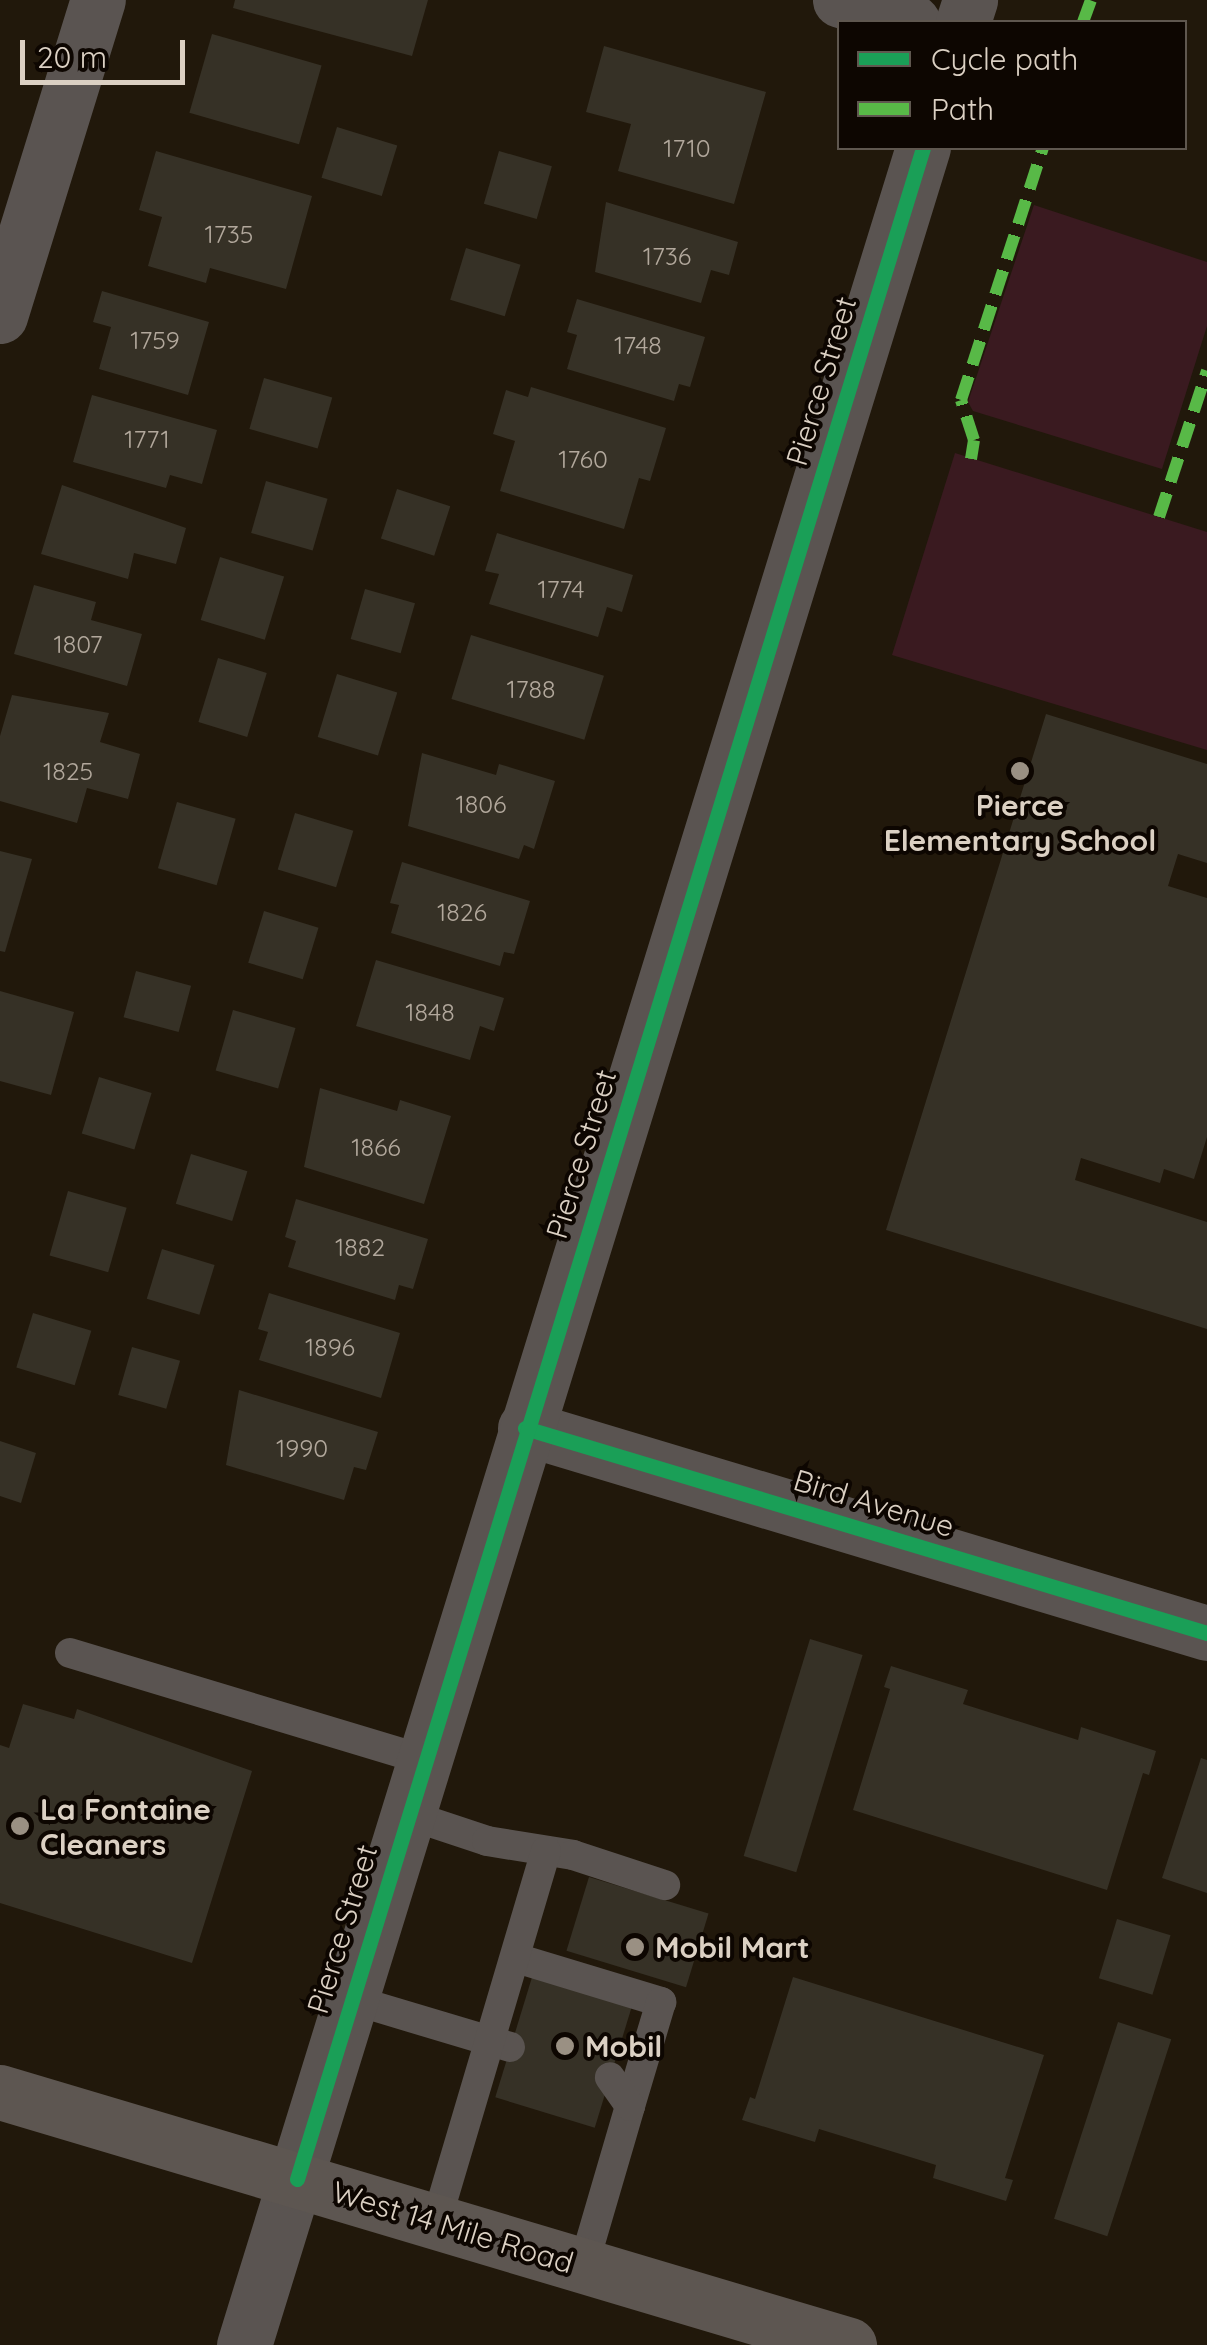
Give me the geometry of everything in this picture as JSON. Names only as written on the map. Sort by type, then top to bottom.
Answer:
[{"type":"main road","name":"West 14 Mile Road","points":[[0,2092],[850,2345]]},
{"type":"street","points":[[0,316],[98,0]]},
{"type":"street","points":[[840,0],[906,20]]},
{"type":"street","name":"Pierce Street","points":[[244,2345],[922,150]]},
{"type":"street","name":"Bird Avenue","points":[[525,1428],[1207,1632]]},
{"type":"lane","points":[[70,1652],[424,1760]]},
{"type":"lane","points":[[406,1814],[487,1841],[546,1851],[665,1886]]},
{"type":"lane","points":[[436,2222],[502,2043],[516,1958],[546,1851]]},
{"type":"lane","points":[[516,1958],[660,2002],[584,2268]]},
{"type":"lane","points":[[350,1999],[502,2043]]},
{"type":"lane","points":[[610,2077],[630,2106]]},
{"type":"shaded area","points":[[1034,205],[1207,262],[1207,326],[1162,469],[973,411],[968,402]]},
{"type":"shaded area","points":[[955,453],[1207,532],[1207,750],[892,655]]},
{"type":"building","points":[[235,0],[428,0],[412,56],[233,8]]},
{"type":"building","points":[[212,34],[322,65],[299,144],[189,113]]},
{"type":"building","points":[[604,46],[766,92],[734,204],[618,171],[631,124],[586,112]]},
{"type":"building","points":[[337,127],[397,145],[382,196],[322,178]]},
{"type":"building","points":[[156,151],[312,196],[286,289],[210,268],[206,283],[148,266],[162,217],[139,210]]},
{"type":"building","points":[[499,151],[552,166],[537,219],[484,204]]},
{"type":"building","points":[[606,202],[738,242],[729,275],[711,270],[701,303],[595,272]]},
{"type":"building","points":[[466,248],[521,265],[505,316],[450,300]]},
{"type":"building","points":[[102,291],[209,322],[188,395],[99,369],[111,327],[93,322]]},
{"type":"building","points":[[577,299],[705,337],[690,387],[679,384],[674,401],[567,369],[577,335],[567,332]]},
{"type":"building","points":[[264,378],[332,398],[318,449],[249,429]]},
{"type":"building","points":[[531,387],[666,428],[650,481],[639,478],[624,529],[500,491],[515,441],[493,434],[506,390],[528,397]]},
{"type":"building","points":[[92,395],[217,430],[202,484],[170,475],[166,488],[73,462]]},
{"type":"building","points":[[266,481],[328,499],[313,551],[251,533]]},
{"type":"building","points":[[62,485],[186,528],[176,564],[134,553],[128,579],[41,554]]},
{"type":"building","points":[[397,489],[450,506],[434,556],[381,538]]},
{"type":"building","points":[[497,533],[633,575],[622,612],[607,607],[598,637],[489,604],[499,574],[485,571]]},
{"type":"building","points":[[220,557],[284,577],[265,640],[201,620]]},
{"type":"building","points":[[34,585],[96,602],[91,620],[142,634],[127,686],[14,654]]},
{"type":"building","points":[[365,589],[415,603],[401,653],[351,639]]},
{"type":"building","points":[[471,635],[604,676],[584,740],[451,699]]},
{"type":"building","points":[[218,658],[267,673],[247,737],[198,722]]},
{"type":"building","points":[[337,674],[397,692],[378,756],[318,737]]},
{"type":"building","points":[[12,695],[109,713],[100,742],[140,754],[128,799],[87,788],[77,823],[0,801],[0,736]]},
{"type":"building","points":[[1046,714],[1207,764],[1207,863],[1178,854],[1168,886],[1207,898],[1207,1137],[1194,1179],[1164,1169],[1160,1183],[1081,1158],[1075,1180],[1207,1222],[1207,1329],[886,1230]]},
{"type":"building","points":[[422,753],[496,775],[499,764],[555,781],[534,849],[524,845],[519,859],[408,826]]},
{"type":"building","points":[[177,802],[236,819],[217,885],[158,868]]},
{"type":"building","points":[[295,813],[353,831],[336,887],[278,869]]},
{"type":"building","points":[[0,851],[32,859],[5,952],[0,951]]},
{"type":"building","points":[[402,862],[530,901],[514,954],[504,952],[500,966],[391,933],[399,905],[390,903]]},
{"type":"building","points":[[264,911],[319,928],[303,979],[248,963]]},
{"type":"building","points":[[376,960],[504,998],[494,1031],[480,1026],[470,1060],[356,1026]]},
{"type":"building","points":[[136,971],[191,986],[179,1032],[124,1017]]},
{"type":"building","points":[[0,991],[74,1012],[51,1095],[0,1081]]},
{"type":"building","points":[[233,1010],[295,1028],[278,1088],[216,1071]]},
{"type":"building","points":[[99,1077],[152,1093],[134,1150],[82,1133]]},
{"type":"building","points":[[320,1088],[397,1111],[400,1100],[451,1116],[424,1204],[304,1167]]},
{"type":"building","points":[[191,1154],[247,1171],[232,1221],[176,1204]]},
{"type":"building","points":[[68,1191],[127,1208],[108,1272],[50,1255]]},
{"type":"building","points":[[296,1199],[428,1239],[413,1289],[399,1285],[395,1300],[288,1267],[296,1241],[285,1237]]},
{"type":"building","points":[[162,1249],[215,1265],[199,1315],[147,1299]]},
{"type":"building","points":[[269,1293],[400,1333],[381,1398],[259,1360],[268,1332],[258,1329]]},
{"type":"building","points":[[33,1313],[91,1331],[75,1385],[16,1368]]},
{"type":"building","points":[[132,1347],[180,1361],[166,1409],[118,1395]]},
{"type":"building","points":[[239,1390],[378,1432],[366,1470],[354,1467],[344,1500],[226,1465]]},
{"type":"building","points":[[0,1441],[36,1453],[21,1503],[0,1496]]},
{"type":"building","points":[[810,1639],[863,1655],[796,1872],[744,1856]]},
{"type":"building","points":[[891,1666],[968,1690],[963,1704],[1078,1740],[1081,1727],[1156,1751],[1149,1775],[1143,1773],[1107,1890],[853,1810],[890,1689],[884,1687]]},
{"type":"building","points":[[23,1704],[74,1719],[77,1709],[252,1771],[192,1963],[0,1903],[0,1745],[9,1748]]},
{"type":"building","points":[[1201,1758],[1207,1760],[1207,1893],[1162,1878]]},
{"type":"building","points":[[589,1877],[709,1914],[686,1987],[566,1951]]},
{"type":"building","points":[[1117,1919],[1171,1935],[1152,1995],[1099,1978]]},
{"type":"building","points":[[533,1974],[632,2004],[595,2128],[495,2097]]},
{"type":"building","points":[[793,1977],[1044,2055],[1005,2178],[1013,2180],[1006,2201],[933,2178],[936,2165],[819,2129],[815,2142],[742,2120],[750,2097],[755,2099]]},
{"type":"building","points":[[1118,2022],[1171,2039],[1107,2236],[1054,2219]]},
{"type":"marked path","points":[[1084,20],[1091,0]]},
{"type":"marked path","points":[[971,459],[974,440],[961,400],[1042,150]]},
{"type":"marked path","points":[[1159,517],[1207,371]]},
{"type":"cycle path","points":[[297,2179],[922,150]]},
{"type":"cycle path","points":[[525,1428],[1207,1633]]},
{"type":"place","name":"Pierce Elementary School","points":[[1020,771]]},
{"type":"place","name":"La Fontaine Cleaners","points":[[20,1826]]},
{"type":"place","name":"Mobil Mart","points":[[635,1947]]},
{"type":"place","name":"Mobil","points":[[565,2046]]}]
